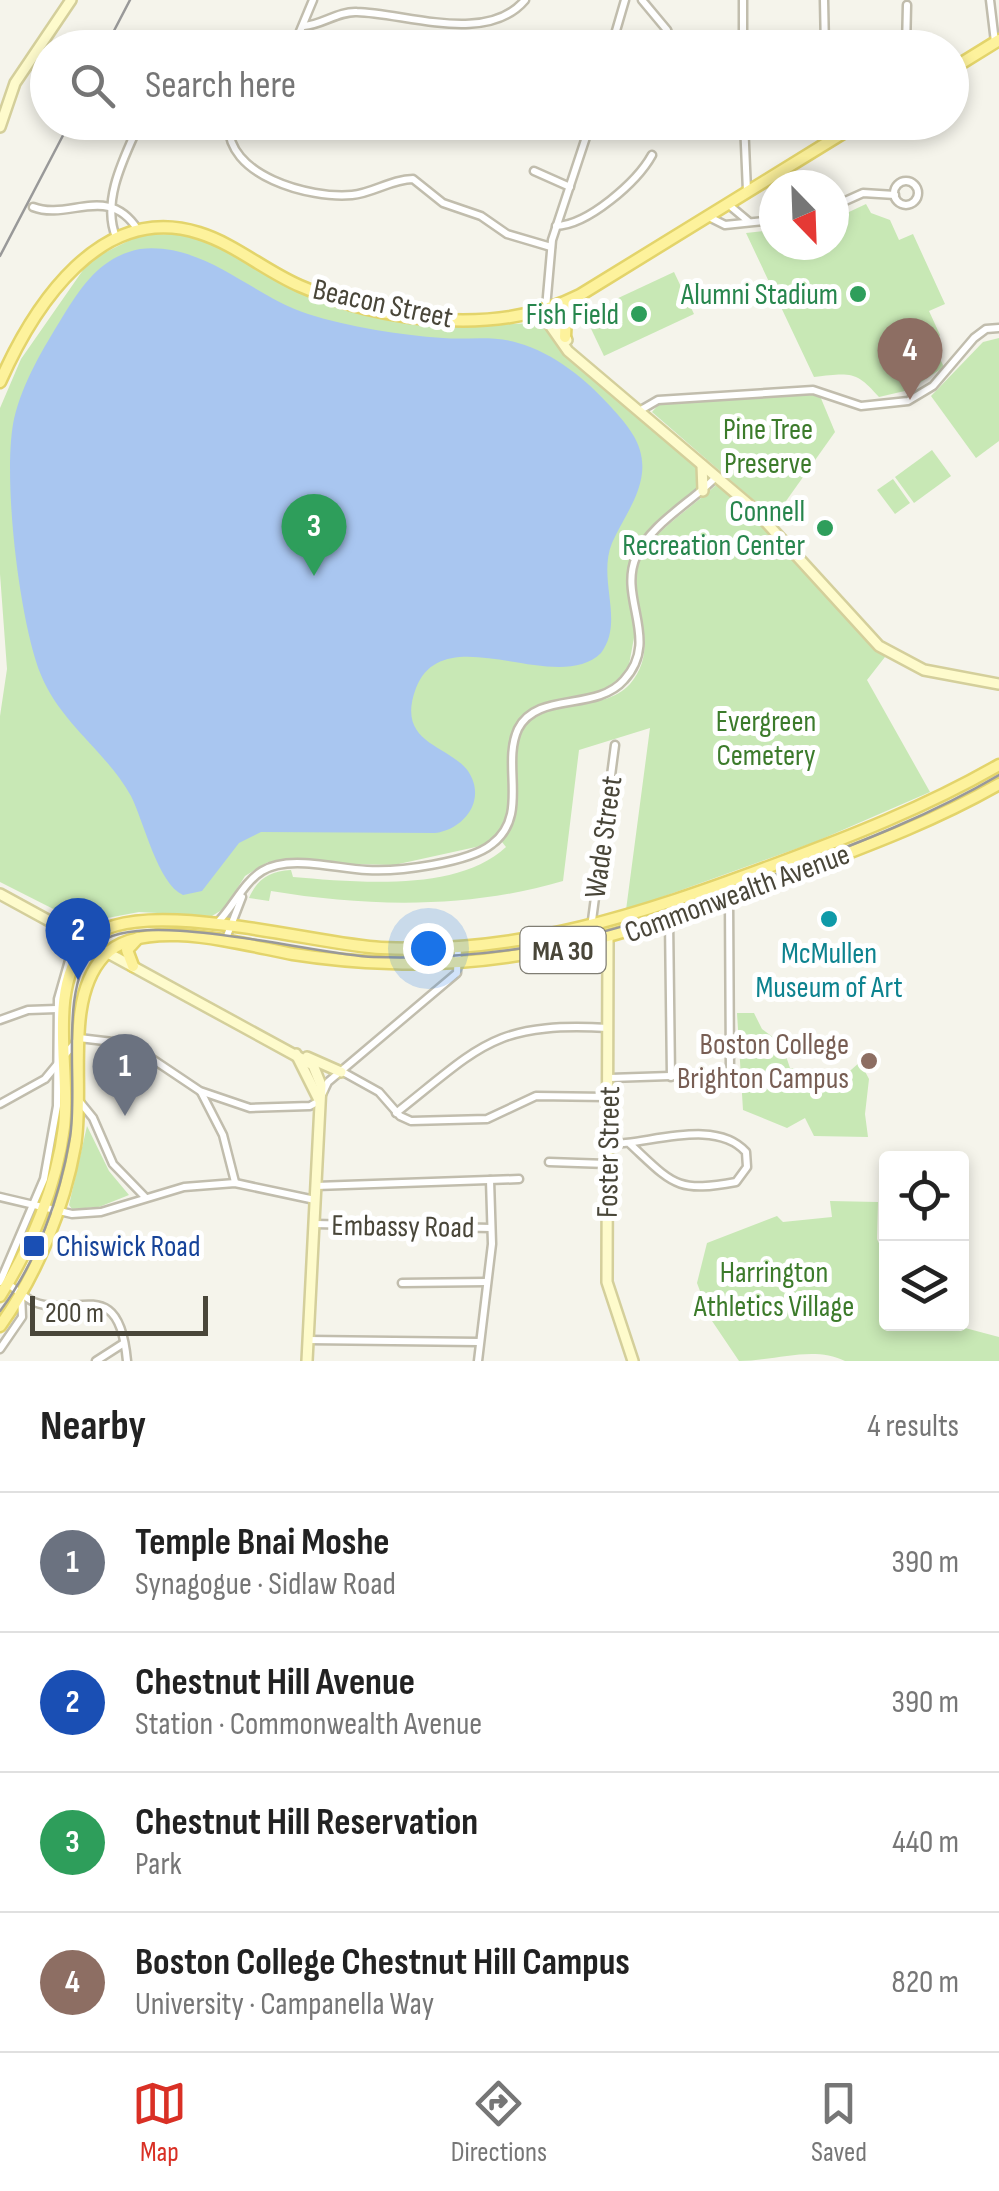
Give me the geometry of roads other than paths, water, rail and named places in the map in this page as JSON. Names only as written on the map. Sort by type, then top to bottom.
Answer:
[{"type":"main road","points":[[51,30],[71,0]]},
{"type":"main road","points":[[969,59],[997,41]]},
{"type":"main road","points":[[0,127],[15,83],[30,61]]},
{"type":"main road","name":"Beacon Street","points":[[0,382],[62,281],[86,255],[116,237],[138,230],[171,227],[210,237],[294,284],[349,303],[461,321],[545,310],[580,294],[831,141]]},
{"type":"main road","points":[[565,337],[566,316],[580,294]]},
{"type":"main road","points":[[545,310],[578,360]]},
{"type":"main road","points":[[545,310],[557,338],[578,360],[771,526],[886,651],[924,670],[998,682]]},
{"type":"main road","points":[[701,462],[702,491]]},
{"type":"main road","name":"Commonwealth Avenue","points":[[88,940],[104,926],[138,918],[215,925],[343,945],[458,948],[591,928],[694,895],[897,817],[999,765]]},
{"type":"main road","name":"Commonwealth Avenue","points":[[108,952],[140,937],[225,942],[336,960],[460,963],[608,939],[700,909],[912,828],[999,784]]},
{"type":"main road","points":[[0,894],[298,1054],[341,1072]]},
{"type":"main road","points":[[694,895],[700,909]]},
{"type":"main road","points":[[132,966],[127,950],[140,937]]},
{"type":"main road","name":"Foster Street","points":[[608,939],[606,1282],[633,1361]]},
{"type":"main road","points":[[0,1296],[2,1281],[38,1208],[62,1143],[67,992],[88,940]]},
{"type":"main road","points":[[0,1326],[21,1293],[56,1213],[74,1149],[80,1102],[82,995],[108,952]]},
{"type":"main road","points":[[298,1054],[319,1077],[307,1361]]},
{"type":"street","points":[[302,30],[313,0]]},
{"type":"street","points":[[304,26],[357,12],[454,24],[504,14],[525,0]]},
{"type":"street","points":[[617,30],[625,0]]},
{"type":"street","points":[[642,0],[667,30]]},
{"type":"street","points":[[743,0],[743,30]]},
{"type":"street","points":[[824,0],[825,30]]},
{"type":"street","points":[[990,0],[997,41]]},
{"type":"street","points":[[907,30],[908,6]]},
{"type":"street","points":[[116,237],[112,209],[118,174],[132,140]]},
{"type":"street","points":[[232,140],[250,166],[278,183],[341,196],[413,179],[442,203],[481,216],[507,234],[550,247]]},
{"type":"street","points":[[545,310],[550,247],[586,140]]},
{"type":"street","points":[[744,140],[744,181],[749,192]]},
{"type":"street","points":[[556,226],[570,223],[628,186],[652,155]]},
{"type":"street","points":[[534,170],[570,187]]},
{"type":"street","points":[[849,199],[863,193],[895,195]]},
{"type":"street","points":[[34,208],[50,211],[84,204],[112,209],[129,218],[138,230]]},
{"type":"street","points":[[729,204],[739,217],[750,222]]},
{"type":"street","points":[[709,217],[719,225],[759,221]]},
{"type":"street","points":[[639,410],[658,400],[808,391],[875,407],[908,401],[933,386],[974,338],[986,329],[999,328]]},
{"type":"street","points":[[215,925],[257,874],[278,864],[389,870],[475,854],[496,842],[512,811],[514,745],[521,724],[539,709],[600,697],[628,676],[642,640],[632,578],[635,558],[651,534],[717,476]]},
{"type":"street","name":"Wade Street","points":[[591,928],[615,746]]},
{"type":"street","points":[[225,942],[242,896]]},
{"type":"street","points":[[610,1078],[726,1076],[730,1072],[729,898]]},
{"type":"street","points":[[669,920],[671,1078]]},
{"type":"street","points":[[38,1208],[55,1122],[57,1009],[70,957],[88,940]]},
{"type":"street","points":[[0,1104],[39,1083],[79,1038],[130,1044],[200,1091],[261,1110],[310,1106],[319,1100],[328,1082],[455,976],[460,963],[458,948]]},
{"type":"street","points":[[0,1020],[28,1010],[57,1009]]},
{"type":"street","points":[[396,1112],[493,1039],[545,1026],[610,1028]]},
{"type":"street","points":[[341,1072],[375,1089],[411,1122],[487,1118],[536,1096],[610,1097]]},
{"type":"street","points":[[200,1091],[223,1134],[235,1183]]},
{"type":"street","points":[[80,1102],[94,1121],[113,1164],[145,1197]]},
{"type":"street","points":[[609,1144],[630,1144],[668,1134],[726,1140],[746,1152],[747,1168],[736,1182],[685,1188],[674,1185],[630,1144]]},
{"type":"street","points":[[548,1162],[608,1164]]},
{"type":"street","points":[[316,1186],[519,1179]]},
{"type":"street","points":[[478,1361],[491,1228],[490,1180]]},
{"type":"street","points":[[0,1197],[56,1213],[101,1212],[145,1197],[235,1183],[315,1200]]},
{"type":"street","name":"Embassy Road","points":[[315,1224],[491,1228]]},
{"type":"street","points":[[2,1281],[48,1304],[96,1304],[114,1318],[127,1361]]},
{"type":"street","points":[[402,1284],[486,1282]]},
{"type":"street","points":[[0,1350],[22,1317],[21,1293]]},
{"type":"street","points":[[308,1340],[478,1342]]},
{"type":"street","points":[[96,1361],[124,1342]]},
{"type":"water","points":[[140,249],[164,249],[206,261],[287,305],[340,323],[426,337],[518,343],[557,361],[581,378],[634,437],[641,454],[642,473],[608,557],[611,628],[601,653],[581,664],[557,667],[475,657],[450,658],[430,668],[416,688],[411,707],[418,732],[459,762],[473,782],[474,802],[455,826],[435,833],[261,832],[239,843],[202,891],[183,895],[166,879],[121,780],[50,692],[33,651],[15,548],[10,475],[14,419],[34,366],[78,293],[104,265]]},
{"type":"tram line","points":[[114,30],[130,0]]},
{"type":"tram line","points":[[0,256],[61,140]]},
{"type":"tram line","points":[[0,1311],[36,1250],[60,1183],[72,1115],[73,1010],[85,963],[97,945],[118,934],[149,930],[228,936],[373,957],[430,957],[534,946],[632,924],[732,891],[894,828],[999,775]]},
{"type":"place","name":"Alumni Stadium","points":[[858,294]]},
{"type":"place","name":"Fish Field","points":[[639,314]]},
{"type":"place","name":"Boston College Chestnut Hill Campus","points":[[910,400]]},
{"type":"place","name":"Connell Recreation Center","points":[[825,528]]},
{"type":"place","name":"Chestnut Hill Reservation","points":[[314,576]]},
{"type":"place","name":"McMullen Museum of Art","points":[[829,919]]},
{"type":"place","name":"Chestnut Hill Avenue","points":[[78,980]]},
{"type":"place","name":"Boston College Brighton Campus","points":[[869,1061]]},
{"type":"place","name":"Temple Bnai Moshe","points":[[125,1116]]},
{"type":"place","name":"Chiswick Road","points":[[34,1246]]},
{"type":"park label","name":"Pine Tree Preserve","points":[[768,446]]},
{"type":"park label","name":"Evergreen Cemetery","points":[[766,738]]},
{"type":"park label","name":"Harrington Athletics Village","points":[[774,1289]]}]
